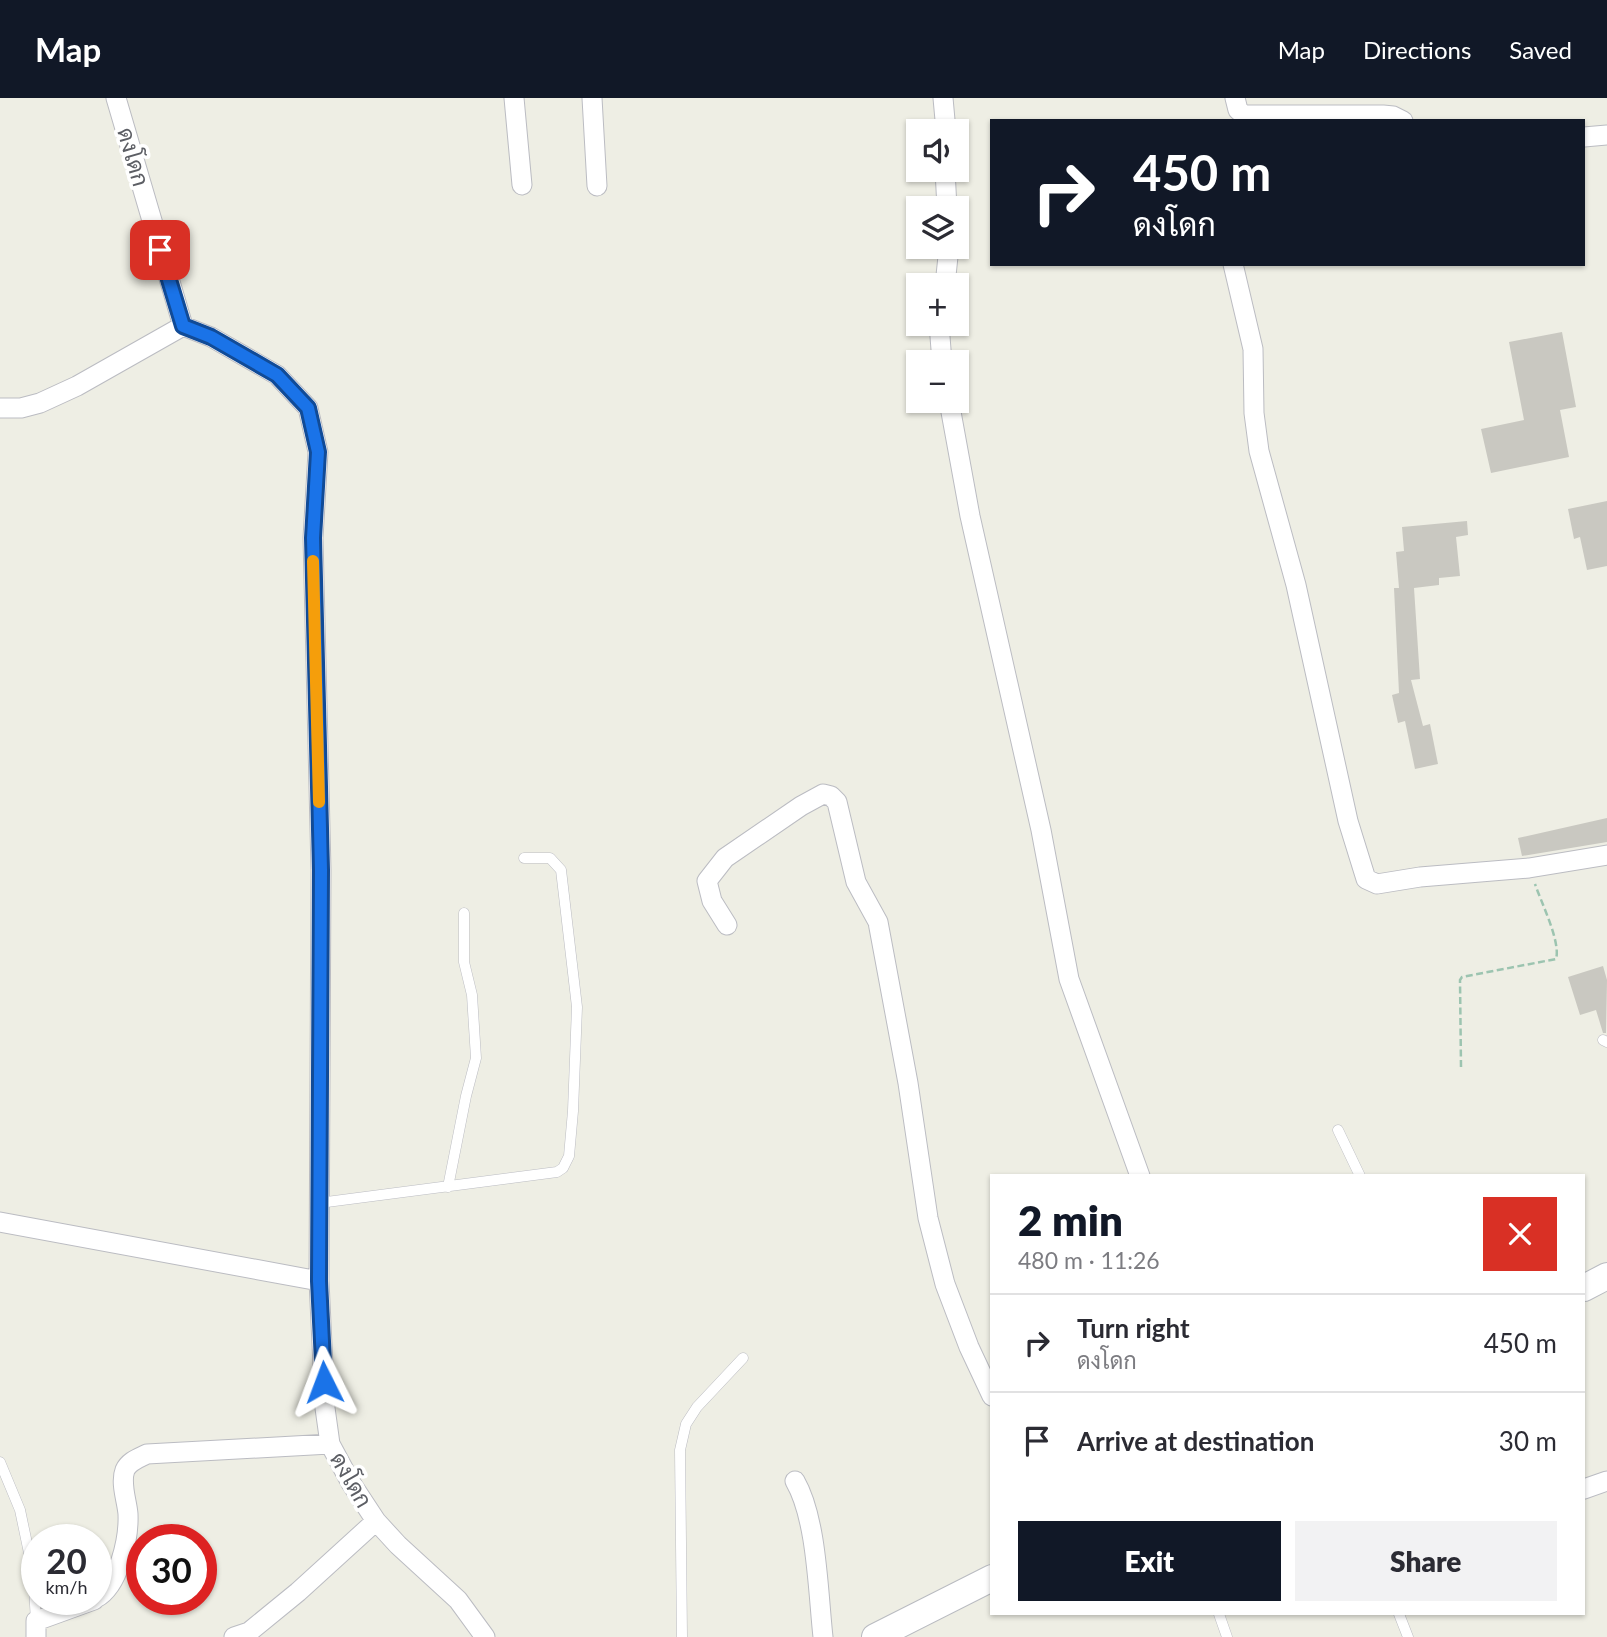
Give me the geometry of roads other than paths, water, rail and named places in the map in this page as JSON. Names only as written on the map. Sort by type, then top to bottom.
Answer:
[{"type":"street","name":"ดงโดก","points":[[116,98],[183,326],[211,337],[277,375],[308,408],[318,452],[313,538],[321,870],[319,1281],[330,1444],[376,1521],[458,1600],[485,1637]]},
{"type":"street","points":[[514,98],[522,185]]},
{"type":"street","points":[[592,98],[597,186]]},
{"type":"street","points":[[943,98],[945,119]]},
{"type":"street","points":[[1233,109],[1244,115],[1383,115],[1399,119]]},
{"type":"street","points":[[1585,137],[1607,135]]},
{"type":"street","points":[[1233,266],[1253,349],[1254,413],[1259,451],[1296,585],[1348,821],[1366,879],[1377,884],[1420,877],[1529,869],[1607,855]]},
{"type":"street","points":[[0,408],[21,408],[40,403],[77,386],[183,326]]},
{"type":"street","points":[[951,413],[970,516],[1041,830],[1069,979],[1139,1174]]},
{"type":"street","points":[[727,925],[712,901],[708,881],[724,858],[802,806],[823,794],[831,796],[837,802],[856,882],[878,922],[908,1083],[928,1218],[945,1284],[969,1347],[990,1392]]},
{"type":"street","points":[[0,1222],[319,1281]]},
{"type":"street","points":[[1585,1287],[1607,1276]]},
{"type":"street","points":[[112,1580],[127,1542],[128,1514],[124,1479],[125,1470],[132,1461],[147,1454],[330,1444]]},
{"type":"street","points":[[795,1480],[805,1497],[810,1521],[823,1637]]},
{"type":"street","points":[[1585,1489],[1607,1480]]},
{"type":"street","points":[[234,1637],[249,1632],[376,1521]]},
{"type":"street","points":[[875,1637],[990,1579]]},
{"type":"street","points":[[36,1629],[64,1615]]},
{"type":"lane","points":[[319,1203],[557,1172],[563,1168],[569,1156],[573,1111],[577,1007],[563,882],[561,870],[550,858],[524,858]]},
{"type":"lane","points":[[448,1187],[476,1058],[472,995],[464,962],[464,913]]},
{"type":"lane","points":[[1338,1130],[1359,1174]]},
{"type":"lane","points":[[682,1637],[680,1450],[686,1424],[697,1407],[743,1358]]},
{"type":"lane","points":[[0,1462],[20,1510],[33,1572],[36,1629]]},
{"type":"lane","points":[[1219,1615],[1227,1637]]},
{"type":"lane","points":[[1399,1615],[1408,1637]]}]
